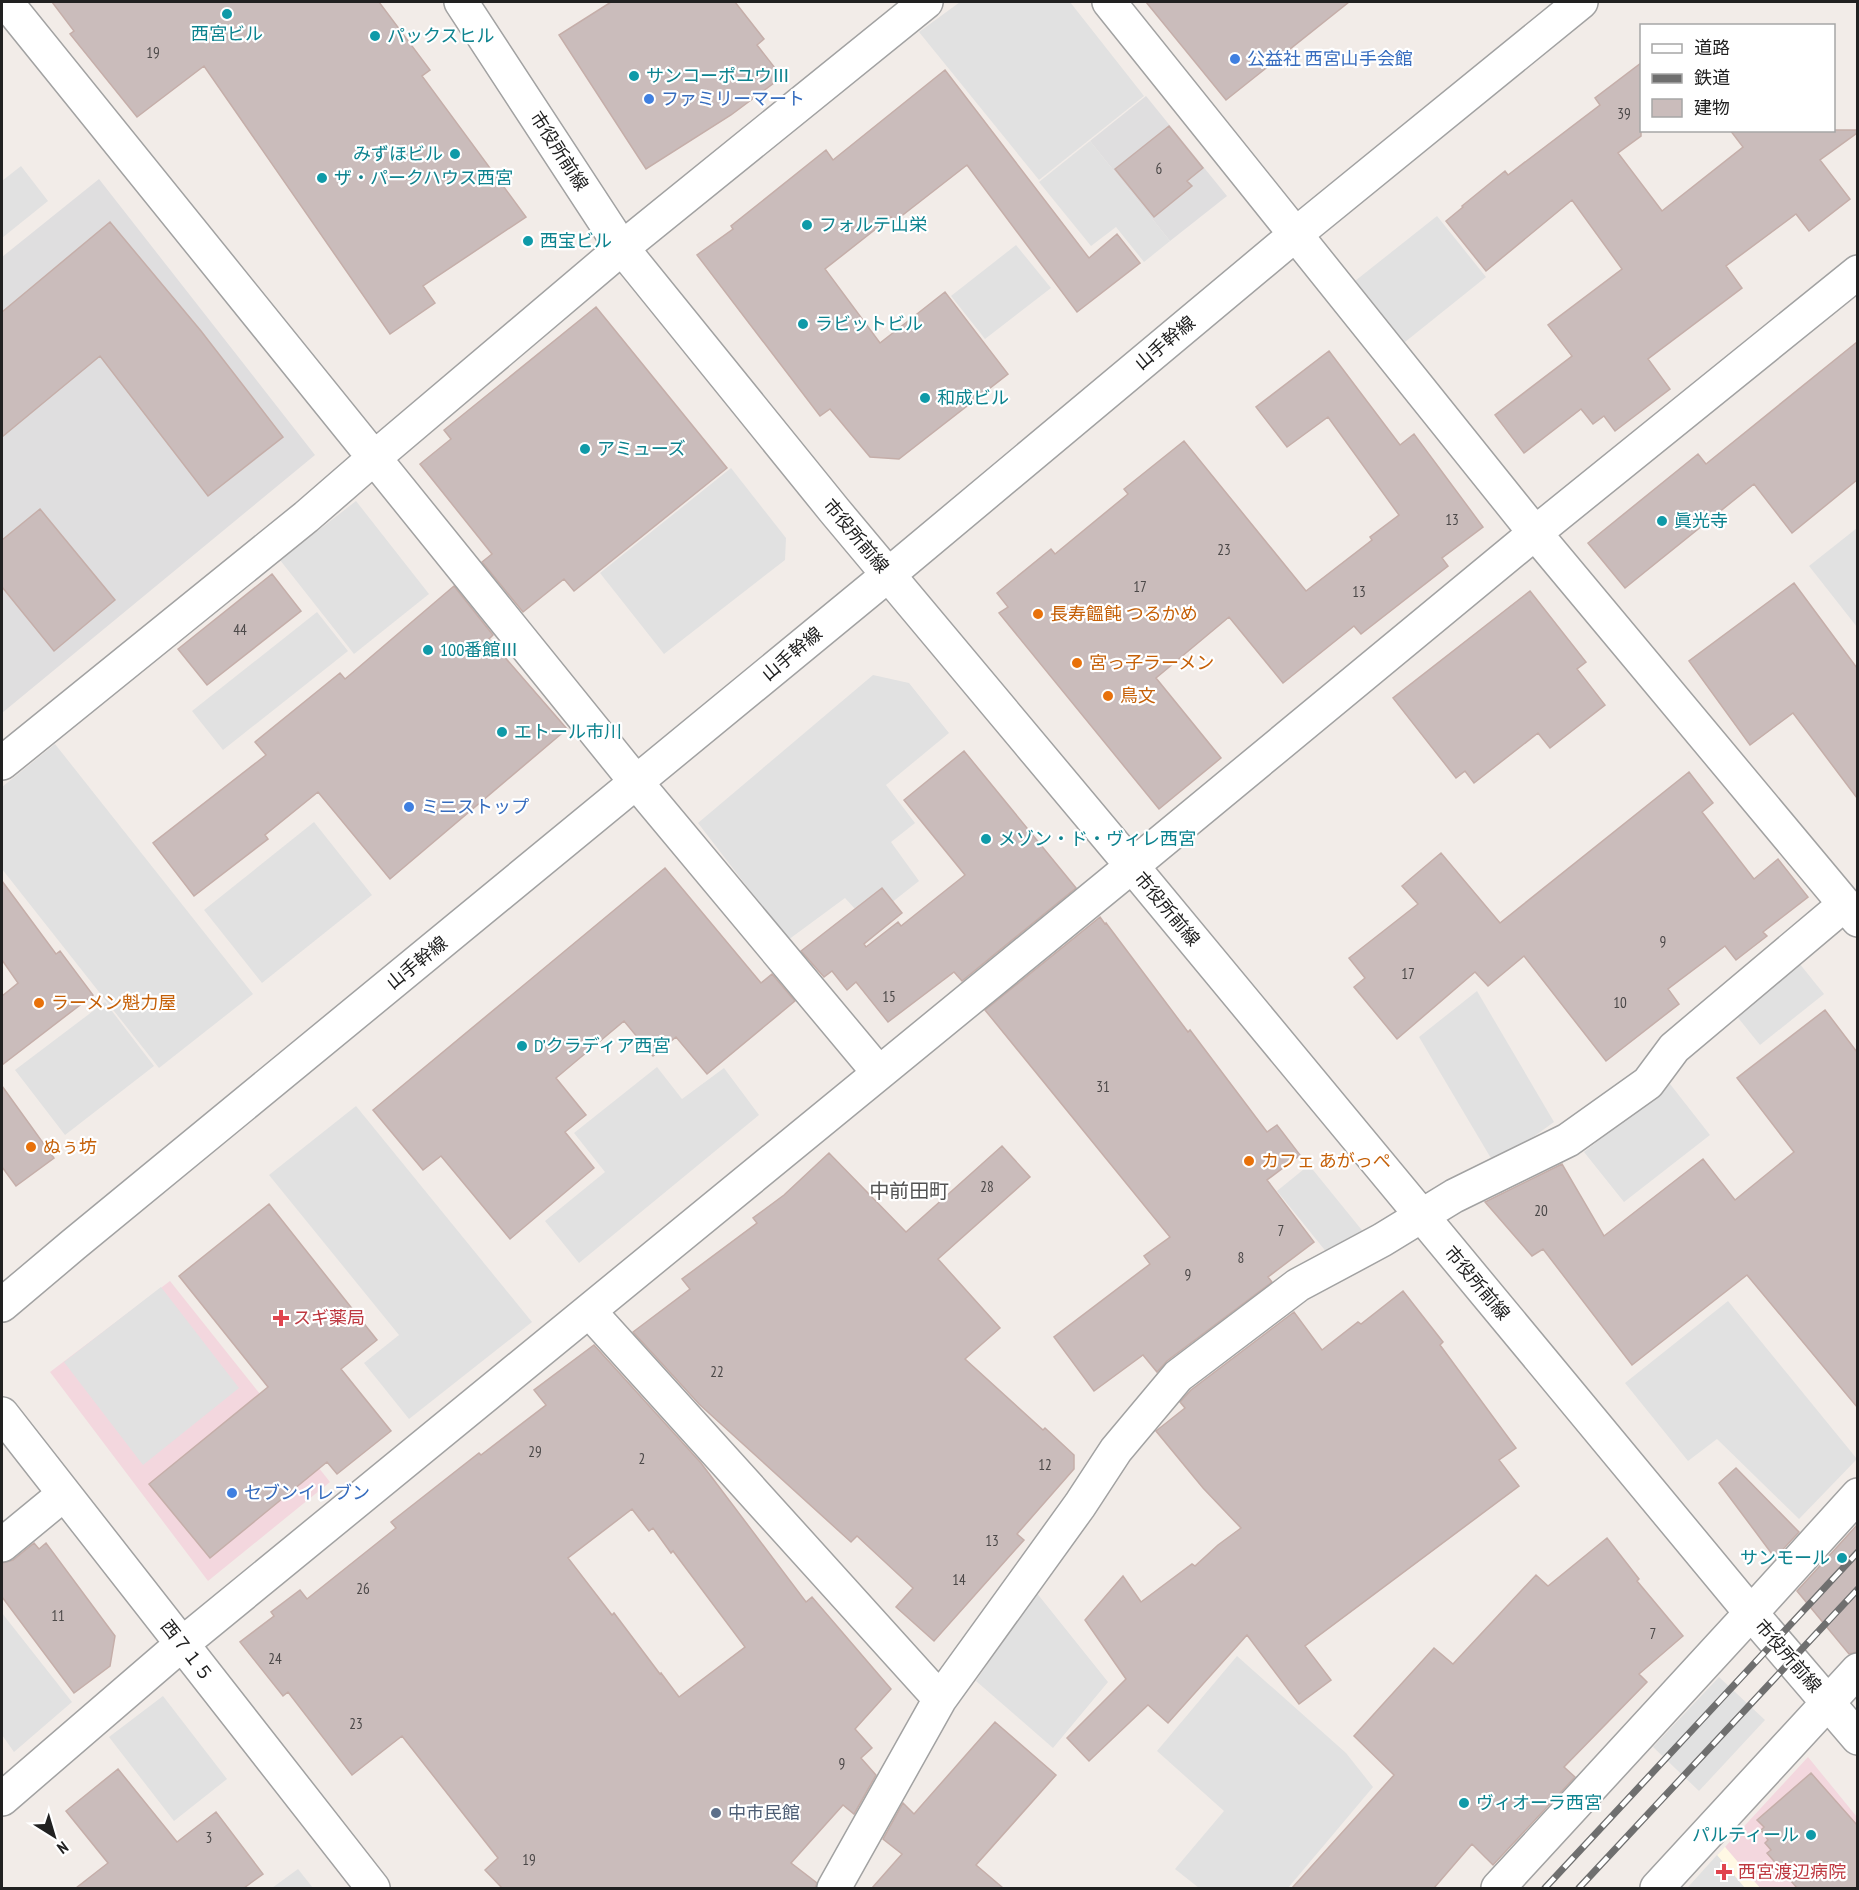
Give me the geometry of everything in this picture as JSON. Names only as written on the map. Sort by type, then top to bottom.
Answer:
[{"type":"street","points":[[6,2],[636,782],[879,1074]]},
{"type":"street","name":"市役所前線","points":[[461,2],[622,248],[888,575],[1857,1738]]},
{"type":"street","points":[[2,763],[306,518],[622,248],[926,2]]},
{"type":"street","points":[[834,1888],[940,1699],[1080,1505],[1116,1450],[1178,1376],[1298,1286],[1382,1240],[1454,1196],[1568,1140],[1648,1083],[1674,1048],[1851,912],[1535,533],[1109,2]]},
{"type":"street","name":"山手幹線","points":[[2,1305],[888,575],[1296,234],[1581,2]]},
{"type":"street","points":[[2,1799],[182,1644],[879,1074],[1535,533],[1857,272]]},
{"type":"street","points":[[589,1311],[940,1699]]},
{"type":"street","name":"西７１５","points":[[2,1414],[373,1888]]},
{"type":"street","points":[[2,1545],[64,1494]]},
{"type":"street","points":[[1498,1888],[1857,1495]]},
{"type":"street","points":[[1657,1888],[1857,1670]]},
{"type":"shaded area","points":[[960,2],[1070,2],[1144,96],[1039,180],[919,32]]},
{"type":"shaded area","points":[[1146,96],[1227,196],[1170,241],[1090,141]]},
{"type":"shaded area","points":[[1090,141],[1170,241],[1144,262],[1116,227],[1091,246],[1039,182]]},
{"type":"shaded area","points":[[21,166],[48,201],[2,238],[2,181]]},
{"type":"shaded area","points":[[99,179],[315,455],[2,713],[2,257]]},
{"type":"shaded area","points":[[1437,216],[1486,277],[1405,342],[1355,281]]},
{"type":"shaded area","points":[[1016,245],[1051,288],[985,339],[951,296]]},
{"type":"shaded area","points":[[731,468],[786,538],[785,560],[664,654],[600,573]]},
{"type":"shaded area","points":[[356,501],[429,594],[354,654],[280,560]]},
{"type":"shaded area","points":[[1857,528],[1857,627],[1809,566]]},
{"type":"shaded area","points":[[317,612],[348,651],[223,750],[192,711]]},
{"type":"shaded area","points":[[873,675],[909,683],[949,733],[886,785],[915,823],[891,842],[919,881],[867,922],[845,898],[788,940],[698,823]]},
{"type":"shaded area","points":[[55,744],[253,994],[159,1068],[2,869],[2,787]]},
{"type":"shaded area","points":[[314,822],[372,895],[262,983],[204,910]]},
{"type":"shaded area","points":[[1799,963],[1824,994],[1760,1045],[1735,1014]]},
{"type":"shaded area","points":[[1477,991],[1554,1122],[1495,1165],[1419,1037]]},
{"type":"shaded area","points":[[105,1002],[154,1066],[65,1135],[15,1070]]},
{"type":"shaded area","points":[[657,1067],[682,1099],[724,1068],[759,1115],[579,1263],[545,1221],[605,1172],[574,1133]]},
{"type":"shaded area","points":[[1670,1084],[1710,1135],[1624,1202],[1584,1152]]},
{"type":"shaded area","points":[[356,1106],[532,1322],[409,1419],[364,1363],[399,1335],[269,1175]]},
{"type":"shaded area","points":[[1309,1165],[1365,1234],[1328,1254],[1277,1191]]},
{"type":"shaded area","points":[[170,1281],[330,1482],[208,1581],[50,1372]]},
{"type":"shaded area","points":[[161,1287],[239,1388],[143,1465],[64,1362]]},
{"type":"shaded area","points":[[1728,1301],[1857,1459],[1799,1519],[1717,1439],[1688,1461],[1625,1383]]},
{"type":"shaded area","points":[[1036,1592],[1108,1682],[1053,1748],[976,1681]]},
{"type":"shaded area","points":[[2,1613],[72,1702],[14,1752],[2,1735]]},
{"type":"shaded area","points":[[1237,1656],[1346,1753],[1373,1787],[1288,1888],[1199,1888],[1175,1869],[1224,1811],[1157,1751]]},
{"type":"shaded area","points":[[1719,1677],[1765,1720],[1699,1791],[1653,1747]]},
{"type":"shaded area","points":[[163,1696],[227,1779],[174,1821],[109,1737]]},
{"type":"shaded area","name":"パルティール","points":[[1808,1757],[1857,1817],[1857,1888],[1760,1888],[1725,1847]]},
{"type":"shaded area","name":"西宮渡辺病院","points":[[1725,1847],[1760,1888],[1687,1888]]},
{"type":"shaded area","name":"西宮渡辺病院","points":[[1717,1855],[1745,1888],[1687,1888]]},
{"type":"shaded area","points":[[298,1869],[313,1888],[272,1888]]},
{"type":"building","points":[[52,2],[379,2],[430,70],[422,76],[526,217],[423,286],[435,303],[390,334],[204,66],[137,117],[70,34],[74,31]]},
{"type":"building","points":[[611,2],[735,2],[764,39],[757,45],[782,77],[731,115],[646,169],[559,35]]},
{"type":"building","name":"公益社 西宮山手会館","points":[[1146,2],[1349,2],[1226,100]]},
{"type":"building","points":[[1640,64],[1641,136],[1618,153],[1662,211],[1743,147],[1732,132],[1857,130],[1857,133],[1820,160],[1850,199],[1809,231],[1796,214],[1726,266],[1742,288],[1648,359],[1670,389],[1615,431],[1604,416],[1593,424],[1581,409],[1524,453],[1495,415],[1572,356],[1548,325],[1622,269],[1572,200],[1486,271],[1446,221],[1505,171],[1508,175],[1600,105],[1595,98]]},
{"type":"building","points":[[945,70],[1089,258],[1117,234],[1140,263],[1077,312],[967,165],[895,221],[891,217],[825,269],[880,343],[945,292],[1008,374],[899,459],[870,457],[830,409],[820,416],[697,255],[733,229],[731,226],[826,150],[833,160]]},
{"type":"building","points":[[1169,126],[1203,168],[1187,181],[1192,186],[1154,217],[1115,169]]},
{"type":"building","points":[[110,222],[201,331],[283,437],[208,496],[100,356],[2,437],[2,312]]},
{"type":"building","name":"アミューズ","points":[[596,307],[727,468],[574,591],[564,579],[523,612],[482,562],[492,554],[420,464],[451,439],[444,430]]},
{"type":"building","points":[[1857,342],[1857,480],[1792,533],[1754,484],[1625,588],[1588,543],[1698,454],[1706,464]]},
{"type":"building","points":[[1329,351],[1400,445],[1414,434],[1483,527],[1442,558],[1448,566],[1361,634],[1354,626],[1283,683],[1229,617],[1156,678],[1221,758],[1159,809],[999,613],[1008,607],[997,593],[1051,549],[1055,554],[1128,494],[1124,489],[1184,441],[1306,591],[1372,540],[1370,537],[1399,515],[1328,417],[1287,447],[1256,407]]},
{"type":"building","points":[[40,509],[115,600],[54,651],[2,587],[2,540]]},
{"type":"building","points":[[272,574],[301,611],[207,685],[178,649]]},
{"type":"building","points":[[1794,583],[1857,668],[1857,798],[1793,713],[1750,745],[1689,661]]},
{"type":"building","points":[[454,586],[493,635],[489,639],[567,729],[390,879],[318,792],[265,835],[268,839],[194,896],[153,843],[266,755],[255,742],[340,673],[345,679]]},
{"type":"building","points":[[1530,591],[1586,662],[1577,669],[1605,705],[1550,748],[1538,733],[1474,783],[1465,771],[1456,778],[1393,698]]},
{"type":"building","points":[[964,751],[1076,888],[962,981],[954,972],[888,1022],[856,982],[847,990],[832,971],[824,977],[801,951],[882,888],[902,913],[864,944],[866,947],[898,922],[901,926],[965,875],[904,800]]},
{"type":"building","points":[[1689,772],[1713,803],[1702,812],[1754,879],[1778,859],[1808,897],[1763,932],[1767,936],[1736,960],[1725,946],[1668,989],[1679,1004],[1606,1061],[1524,956],[1488,986],[1475,972],[1397,1039],[1354,987],[1365,978],[1349,958],[1418,904],[1402,886],[1441,853],[1500,923]]},
{"type":"building","name":"D’クラディア西宮","points":[[665,868],[761,983],[772,974],[795,1001],[707,1074],[676,1037],[653,1056],[624,1021],[556,1078],[586,1115],[565,1132],[594,1168],[510,1239],[441,1156],[423,1170],[373,1110]]},
{"type":"building","points":[[2,881],[56,954],[60,951],[93,995],[2,1065],[2,996],[18,983],[2,960]]},
{"type":"building","points":[[1100,917],[1267,1132],[1277,1125],[1300,1155],[1267,1180],[1314,1242],[1268,1277],[1272,1282],[1167,1361],[1157,1372],[1143,1355],[1094,1391],[1054,1337],[1150,1264],[1144,1256],[1170,1237],[985,1010]]},
{"type":"building","points":[[1825,1010],[1857,1052],[1857,1407],[1747,1275],[1632,1365],[1543,1249],[1532,1256],[1485,1202],[1562,1164],[1604,1236],[1703,1159],[1735,1200],[1794,1152],[1737,1078]]},
{"type":"building","points":[[2,1086],[54,1158],[16,1186],[2,1167]]},
{"type":"building","points":[[1002,1146],[1030,1177],[938,1259],[1000,1328],[965,1359],[1074,1455],[1074,1469],[1017,1534],[1024,1540],[934,1641],[896,1607],[913,1588],[857,1536],[851,1542],[699,1404],[633,1332],[690,1289],[682,1279],[757,1223],[753,1218],[784,1195],[829,1153],[906,1232]]},
{"type":"building","points":[[269,1204],[377,1340],[341,1369],[391,1431],[337,1474],[327,1462],[210,1558],[149,1484],[268,1387],[179,1276]]},
{"type":"building","points":[[1403,1291],[1443,1342],[1440,1345],[1516,1448],[1499,1460],[1519,1486],[1305,1646],[1331,1680],[1299,1704],[1247,1635],[1168,1723],[1148,1705],[1089,1761],[1067,1738],[1126,1679],[1085,1620],[1123,1576],[1141,1602],[1192,1564],[1195,1566],[1241,1528],[1203,1488],[1156,1431],[1185,1408],[1180,1402],[1191,1390],[1294,1312],[1322,1350],[1358,1322],[1361,1324]]},
{"type":"building","points":[[594,1345],[701,1463],[806,1602],[812,1597],[891,1689],[855,1729],[872,1748],[861,1758],[876,1775],[854,1814],[843,1805],[791,1863],[817,1883],[815,1888],[502,1888],[485,1870],[498,1858],[402,1736],[352,1775],[288,1692],[283,1696],[240,1642],[274,1616],[271,1612],[300,1590],[307,1599],[396,1528],[391,1522],[479,1453],[481,1455],[546,1405],[534,1390]],"holes":[[[632,1509],[649,1531],[653,1528],[671,1553],[673,1551],[745,1647],[679,1697],[568,1558]]]},
{"type":"building","points":[[1736,1468],[1799,1532],[1775,1558],[1719,1483]]},
{"type":"building","name":"サンモール","points":[[1857,1525],[1857,1652],[1849,1654],[1797,1591]]},
{"type":"building","points":[[1607,1538],[1639,1579],[1637,1581],[1683,1636],[1639,1674],[1647,1682],[1564,1767],[1575,1777],[1493,1865],[1472,1844],[1434,1888],[1292,1888],[1394,1775],[1354,1736],[1434,1648],[1453,1664],[1536,1575],[1548,1586]]},
{"type":"building","points":[[34,1543],[39,1549],[46,1543],[115,1636],[110,1666],[74,1693],[2,1597],[2,1563],[13,1560]]},
{"type":"building","points":[[995,1722],[1056,1775],[976,1865],[1003,1888],[872,1888],[902,1854],[883,1839],[903,1803],[914,1814]]},
{"type":"building","points":[[118,1769],[177,1842],[216,1812],[263,1874],[244,1888],[76,1888],[108,1863],[66,1811]]},
{"type":"building","name":"パルティール","points":[[1811,1773],[1857,1825],[1857,1888],[1797,1888],[1767,1853],[1771,1850],[1765,1843],[1768,1840],[1761,1830],[1764,1827],[1757,1820]]},
{"type":"railway","points":[[1545,1888],[1858,1552]]},
{"type":"railway","points":[[1579,1888],[1858,1589]]},
{"type":"place","name":"西宮ビル","points":[[227,14]]},
{"type":"place","name":"パックスヒル","points":[[375,36]]},
{"type":"place","name":"公益社 西宮山手会館","points":[[1235,59]]},
{"type":"place","name":"サンコーポユウⅢ","points":[[634,76]]},
{"type":"place","name":"ファミリーマート","points":[[649,99]]},
{"type":"place","name":"みずほビル","points":[[455,154]]},
{"type":"place","name":"ザ・パークハウス西宮","points":[[322,178]]},
{"type":"place","name":"フォルテ山栄","points":[[807,225]]},
{"type":"place","name":"西宝ビル","points":[[528,241]]},
{"type":"place","name":"ラビットビル","points":[[803,324]]},
{"type":"place","name":"和成ビル","points":[[925,398]]},
{"type":"place","name":"アミューズ","points":[[585,449]]},
{"type":"place","name":"眞光寺","points":[[1662,521]]},
{"type":"place","name":"長寿饂飩 つるかめ","points":[[1038,614]]},
{"type":"place","name":"100番館Ⅲ","points":[[428,650]]},
{"type":"place","name":"宮っ子ラーメン","points":[[1077,663]]},
{"type":"place","name":"鳥文","points":[[1108,696]]},
{"type":"place","name":"エトール市川","points":[[502,732]]},
{"type":"place","name":"ミニストップ","points":[[409,807]]},
{"type":"place","name":"メゾン・ド・ヴィレ西宮","points":[[986,839]]},
{"type":"place","name":"ラーメン魁力屋","points":[[39,1003]]},
{"type":"place","name":"D’クラディア西宮","points":[[522,1046]]},
{"type":"place","name":"ぬぅ坊","points":[[31,1147]]},
{"type":"place","name":"カフェ あがっぺ","points":[[1249,1161]]},
{"type":"place","name":"スギ薬局","points":[[281,1318]]},
{"type":"place","name":"セブンイレブン","points":[[232,1493]]},
{"type":"place","name":"サンモール","points":[[1842,1558]]},
{"type":"place","name":"ヴィオーラ西宮","points":[[1464,1803]]},
{"type":"place","name":"中市民館","points":[[716,1813]]},
{"type":"place","name":"パルティール","points":[[1811,1835]]},
{"type":"place","name":"西宮渡辺病院","points":[[1724,1872]]},
{"type":"district","name":"中前田町","points":[[909,1191]]}]
